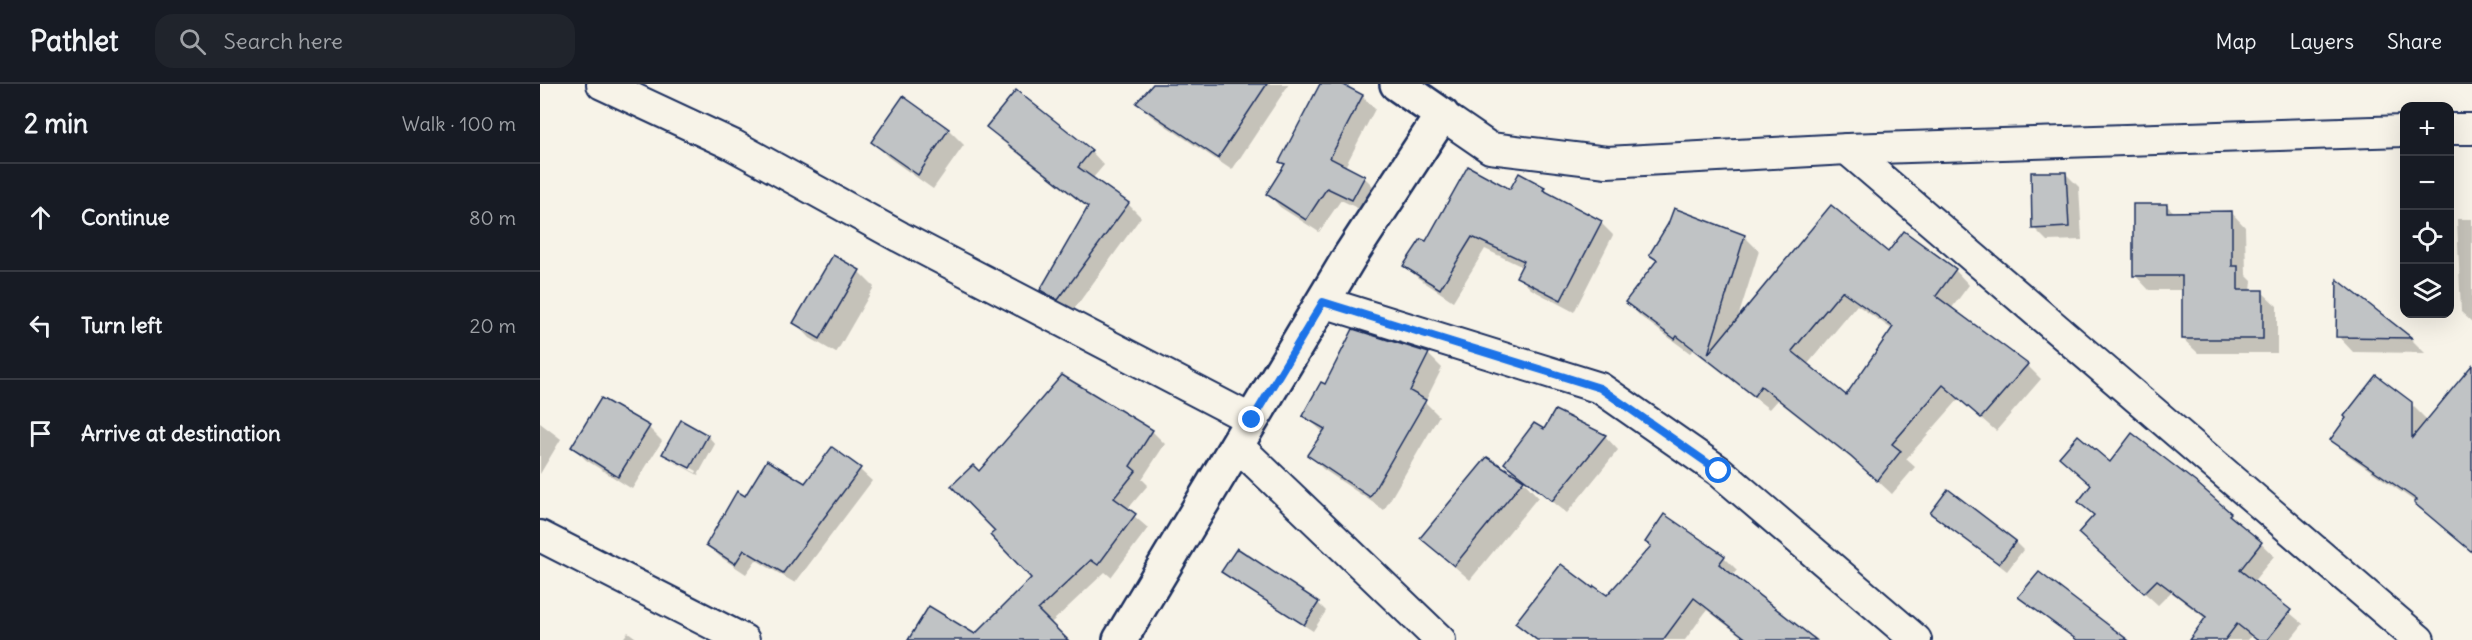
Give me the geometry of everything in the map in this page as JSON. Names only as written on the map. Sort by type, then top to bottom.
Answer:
[{"type":"street","points":[[602,84],[733,144],[1245,433],[1440,640]]},
{"type":"street","points":[[1397,84],[1490,148],[1607,162],[1847,149],[2400,131]]},
{"type":"street","points":[[1120,640],[1323,302],[1442,115]]},
{"type":"street","points":[[2454,129],[2472,129]]},
{"type":"street","points":[[1847,149],[2389,630],[2419,640]]},
{"type":"street","points":[[1323,302],[1600,388],[1719,471],[1916,640]]},
{"type":"street","points":[[540,536],[744,640]]},
{"type":"building","points":[[1153,84],[1267,84],[1218,158],[1136,103]]},
{"type":"building","points":[[1320,84],[1342,84],[1363,95],[1330,158],[1365,176],[1352,200],[1327,188],[1306,220],[1266,194],[1285,164],[1279,162]]},
{"type":"building","points":[[1016,90],[1092,150],[1078,167],[1129,203],[1058,300],[1040,290],[1088,207],[986,127]]},
{"type":"building","points":[[903,96],[949,129],[918,175],[871,142]]},
{"type":"building","points":[[1468,166],[1510,189],[1519,173],[1545,187],[1543,190],[1602,221],[1561,300],[1516,277],[1524,261],[1472,237],[1440,289],[1403,266],[1421,239],[1426,241]]},
{"type":"building","points":[[2031,172],[2066,172],[2069,227],[2032,229]]},
{"type":"building","points":[[2133,204],[2167,204],[2167,212],[2232,211],[2232,266],[2238,266],[2238,290],[2263,290],[2263,339],[2182,339],[2182,276],[2133,276]]},
{"type":"building","points":[[1831,205],[1888,252],[1904,231],[1956,269],[1936,296],[2028,364],[1981,418],[1943,385],[1892,444],[1901,451],[1877,481],[1851,457],[1761,386],[1754,396],[1677,336],[1675,339],[1625,302],[1657,260],[1649,255],[1668,224],[1674,208],[1745,235],[1708,354]],"holes":[[[1842,291],[1893,327],[1846,395],[1792,351]]]},
{"type":"building","points":[[833,255],[860,270],[820,339],[793,323]]},
{"type":"building","points":[[2337,279],[2412,338],[2336,337]]},
{"type":"building","points":[[1353,329],[1429,353],[1410,391],[1426,400],[1370,497],[1307,455],[1325,429],[1302,416],[1321,382],[1325,384]]},
{"type":"building","points":[[2472,365],[2472,552],[2414,503],[2417,500],[2330,440],[2346,418],[2344,416],[2376,375],[2412,402],[2412,438]]},
{"type":"building","points":[[1062,375],[1153,430],[1130,466],[1136,471],[1114,498],[1136,514],[1098,565],[1091,560],[1038,610],[1068,640],[908,640],[929,606],[975,634],[1031,578],[990,535],[995,531],[951,486],[973,465],[979,471]]},
{"type":"building","points":[[601,398],[650,426],[618,477],[571,447]]},
{"type":"building","points":[[1555,410],[1606,435],[1552,501],[1504,463],[1534,423],[1544,429]]},
{"type":"building","points":[[681,420],[708,435],[690,468],[662,454]]},
{"type":"building","points":[[2132,433],[2198,484],[2231,513],[2229,515],[2262,542],[2240,570],[2291,610],[2267,640],[2257,640],[2237,624],[2225,640],[2189,640],[2206,617],[2157,580],[2144,593],[2078,533],[2094,515],[2078,502],[2091,485],[2059,457],[2078,435],[2110,462]]},
{"type":"building","points":[[832,447],[861,468],[783,573],[744,550],[735,564],[706,545],[737,491],[745,496],[767,460],[805,483]]},
{"type":"building","points":[[1487,457],[1524,480],[1454,566],[1420,538]]},
{"type":"building","points":[[1948,489],[2016,541],[1999,564],[1930,513]]},
{"type":"building","points":[[1664,514],[1725,556],[1719,564],[1816,640],[1748,640],[1694,598],[1663,640],[1537,640],[1515,623],[1561,564],[1593,588],[1594,586],[1607,595],[1651,546],[1645,542]]},
{"type":"building","points":[[1237,548],[1319,602],[1304,625],[1221,572]]},
{"type":"building","points":[[2039,572],[2128,640],[2077,640],[2018,597]]},
{"type":"route","points":[[1252,420],[1323,302],[1600,388],[1719,471]]}]
